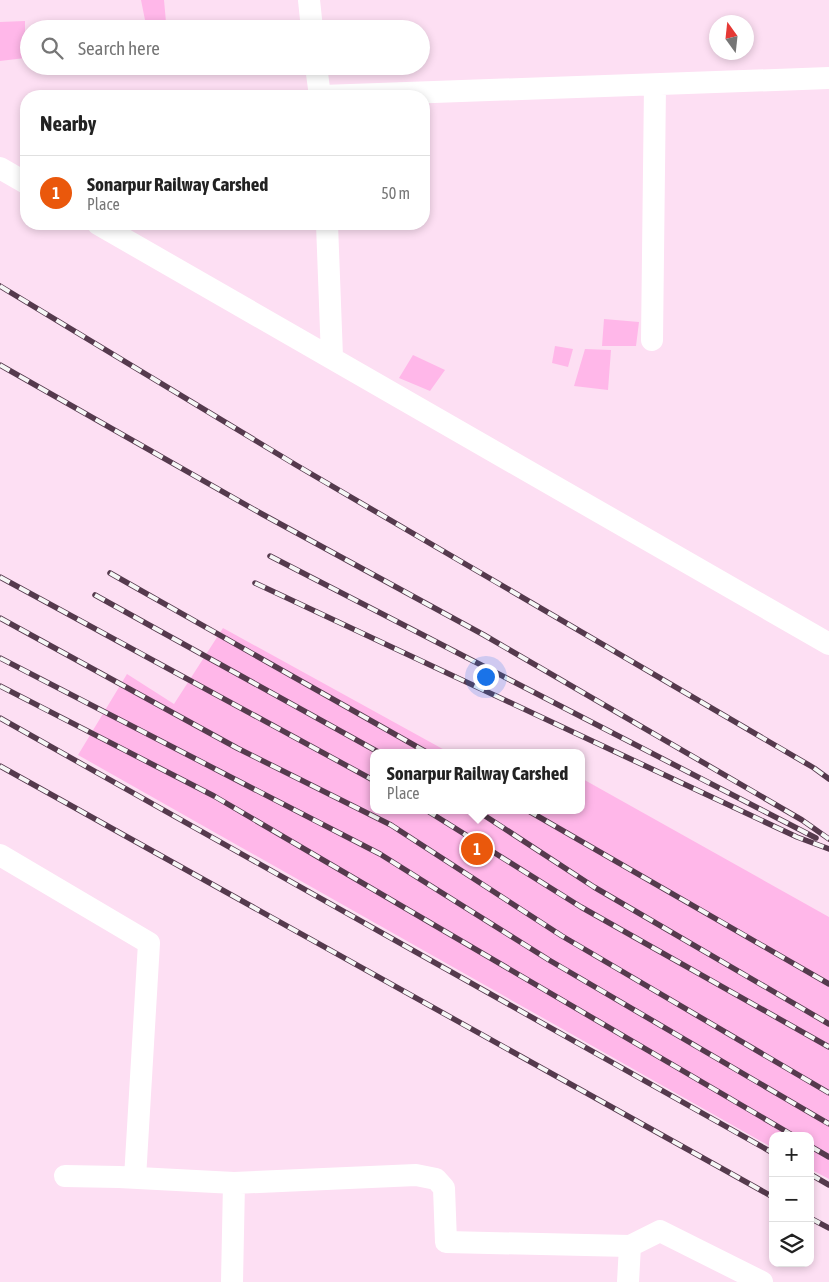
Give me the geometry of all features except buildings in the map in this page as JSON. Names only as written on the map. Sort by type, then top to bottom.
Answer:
[{"type":"street","points":[[309,0],[311,20]]},
{"type":"street","points":[[318,75],[320,90]]},
{"type":"street","points":[[430,92],[829,78]]},
{"type":"street","points":[[652,340],[655,84]]},
{"type":"street","points":[[0,168],[20,180]]},
{"type":"street","points":[[109,230],[829,644]]},
{"type":"street","points":[[327,230],[332,357]]},
{"type":"street","points":[[0,855],[149,944],[134,1178]]},
{"type":"street","points":[[65,1176],[234,1183],[416,1175],[436,1180],[444,1188],[446,1242],[630,1246],[660,1231],[762,1282]]},
{"type":"street","points":[[232,1282],[234,1183]]},
{"type":"street","points":[[628,1282],[630,1246]]},
{"type":"railway","points":[[0,286],[296,465],[814,768],[829,779]]},
{"type":"railway","points":[[0,365],[262,514],[484,635],[802,820],[829,839]]},
{"type":"railway","points":[[270,556],[816,838]]},
{"type":"railway","points":[[110,573],[421,749]]},
{"type":"railway","points":[[0,577],[370,778]]},
{"type":"railway","points":[[255,583],[797,837],[829,849]]},
{"type":"railway","points":[[95,595],[373,749]]},
{"type":"railway","points":[[0,618],[237,748],[391,825],[562,936],[829,1093]]},
{"type":"railway","points":[[0,658],[380,854],[549,960],[829,1124]]},
{"type":"railway","points":[[0,686],[214,796],[787,1132]]},
{"type":"railway","points":[[0,718],[769,1151]]},
{"type":"railway","points":[[0,766],[769,1195]]},
{"type":"railway","points":[[432,814],[581,907],[829,1047]]},
{"type":"railway","points":[[482,814],[594,887],[829,1024]]},
{"type":"railway","points":[[534,814],[829,984]]},
{"type":"railway","points":[[814,1148],[829,1157]]},
{"type":"railway","points":[[814,1176],[829,1185]]},
{"type":"railway","points":[[814,1220],[829,1228]]},
{"type":"place","name":"Sonarpur Railway Carshed","points":[[477,849]]}]
